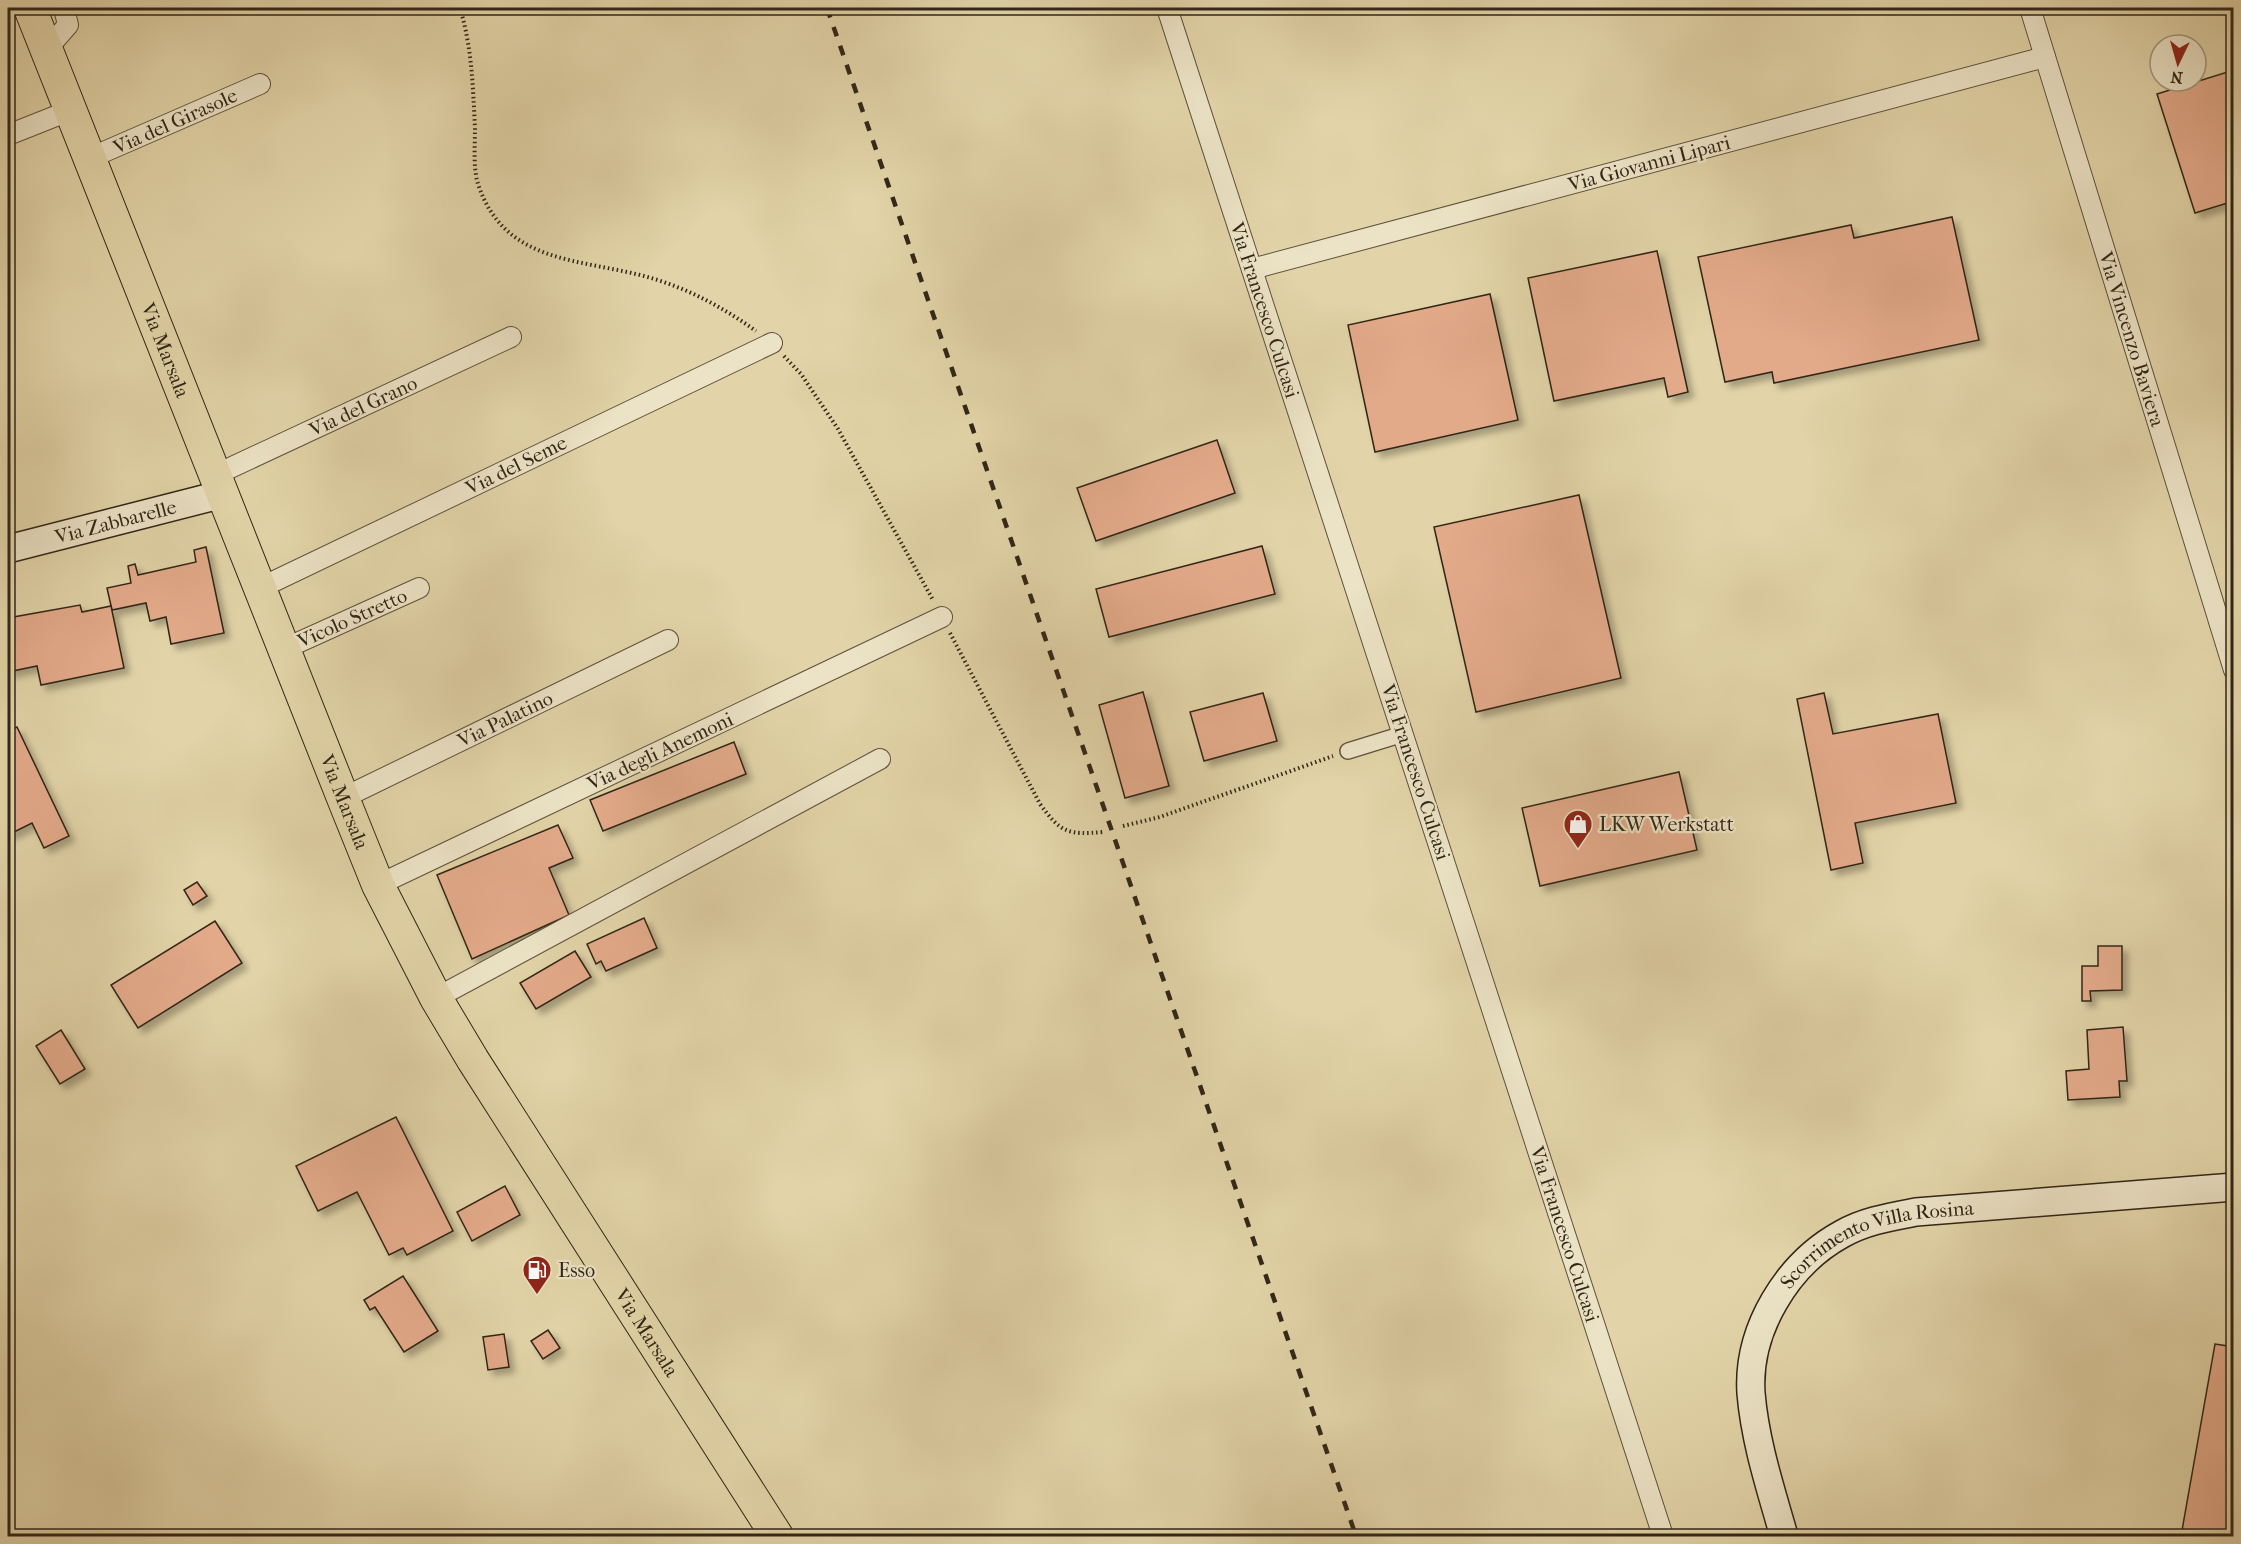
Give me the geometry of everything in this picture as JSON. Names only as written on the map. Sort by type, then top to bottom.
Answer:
[{"type":"main road","name":"Via Marsala","points":[[30,8],[378,885],[436,998],[472,1060],[777,1536]]},
{"type":"main road","name":"Via Zabbarelle","points":[[8,549],[219,485]]},
{"type":"main road","name":"Scorrimento Villa Rosina","points":[[1784,1536],[1763,1459],[1751,1392],[1756,1346],[1770,1308],[1787,1281],[1815,1252],[1842,1234],[1876,1219],[1916,1212],[2234,1187]]},
{"type":"street","points":[[46,49],[68,25],[64,8]]},
{"type":"street","name":"Via Francesco Culcasi","points":[[1167,8],[1664,1536]]},
{"type":"street","name":"Via Vincenzo Baviera","points":[[2030,8],[2234,670]]},
{"type":"street","name":"Via Giovanni Lipari","points":[[1252,269],[2045,57]]},
{"type":"street","name":"Via del Girasole","points":[[90,158],[260,84]]},
{"type":"street","points":[[8,135],[71,110]]},
{"type":"street","name":"Via del Grano","points":[[219,485],[511,337]]},
{"type":"street","name":"Via del Seme","points":[[260,588],[772,343]]},
{"type":"street","name":"Vicolo Stretto","points":[[284,649],[419,588]]},
{"type":"street","name":"Via degli Anemoni","points":[[378,885],[942,617]]},
{"type":"street","name":"Via Palatino","points":[[343,798],[668,640]]},
{"type":"street","points":[[1348,751],[1403,734]]},
{"type":"street","points":[[436,998],[880,759]]},
{"type":"path","points":[[460,8],[472,65],[477,182],[500,226],[540,252],[561,260],[649,277],[689,291],[716,305],[772,343],[801,374],[838,429],[942,617],[1040,804],[1054,824],[1066,831],[1078,834],[1103,832]]},
{"type":"path","points":[[1123,826],[1160,817],[1348,751]]},
{"type":"building","points":[[2234,70],[2234,201],[2195,213],[2157,94],[2208,93],[2208,78]]},
{"type":"building","points":[[1952,217],[1979,340],[1774,383],[1772,372],[1725,382],[1698,257],[1851,225],[1854,238]]},
{"type":"building","points":[[1657,251],[1688,392],[1668,397],[1664,378],[1554,401],[1528,278]]},
{"type":"building","points":[[1490,294],[1518,420],[1375,452],[1348,325]]},
{"type":"building","points":[[1217,440],[1235,493],[1096,541],[1077,488]]},
{"type":"building","points":[[1579,495],[1621,678],[1476,712],[1434,527]]},
{"type":"building","points":[[1262,546],[1275,594],[1109,637],[1096,589]]},
{"type":"building","points":[[206,547],[224,633],[171,644],[166,617],[150,621],[146,603],[112,610],[107,588],[131,583],[128,566],[135,564],[138,575],[196,562],[194,550]]},
{"type":"building","points":[[80,605],[82,612],[111,606],[124,668],[41,685],[37,666],[8,672],[8,618]]},
{"type":"building","points":[[1143,692],[1169,786],[1125,798],[1099,705]]},
{"type":"building","points":[[1263,693],[1277,741],[1204,761],[1190,712]]},
{"type":"building","points":[[1824,693],[1833,734],[1938,714],[1956,803],[1855,823],[1863,863],[1831,870],[1797,699]]},
{"type":"building","points":[[17,727],[69,836],[44,848],[32,823],[8,835],[8,731]]},
{"type":"building","points":[[734,742],[746,774],[603,831],[590,800]]},
{"type":"building","points":[[1679,772],[1697,850],[1540,886],[1522,808]]},
{"type":"building","points":[[558,825],[573,858],[549,868],[569,915],[472,959],[437,875]]},
{"type":"building","points":[[197,882],[207,896],[193,905],[184,890]]},
{"type":"building","points":[[644,918],[657,948],[606,971],[601,961],[596,964],[587,944]]},
{"type":"building","points":[[215,921],[242,963],[138,1028],[111,985]]},
{"type":"building","points":[[2098,946],[2122,946],[2122,990],[2090,991],[2091,1001],[2082,1001],[2082,966],[2098,966]]},
{"type":"building","points":[[575,951],[591,977],[536,1009],[520,983]]},
{"type":"building","points":[[2123,1027],[2127,1081],[2119,1081],[2120,1097],[2068,1100],[2066,1071],[2089,1069],[2087,1030]]},
{"type":"building","points":[[61,1030],[85,1069],[60,1084],[36,1046]]},
{"type":"building","points":[[396,1117],[453,1231],[407,1255],[403,1248],[389,1255],[357,1192],[318,1211],[296,1166]]},
{"type":"building","points":[[505,1186],[520,1215],[472,1241],[457,1212]]},
{"type":"building","points":[[403,1276],[438,1331],[404,1352],[375,1307],[370,1310],[364,1300]]},
{"type":"building","points":[[548,1330],[560,1348],[543,1359],[531,1341]]},
{"type":"building","points":[[504,1334],[509,1367],[488,1370],[483,1337]]},
{"type":"building","points":[[2215,1344],[2234,1347],[2234,1536],[2181,1536]]},
{"type":"railway","points":[[827,8],[1356,1536]]},
{"type":"place","name":"LKW Werkstatt","points":[[1578,850]]},
{"type":"place","name":"Esso","points":[[537,1296]]}]
